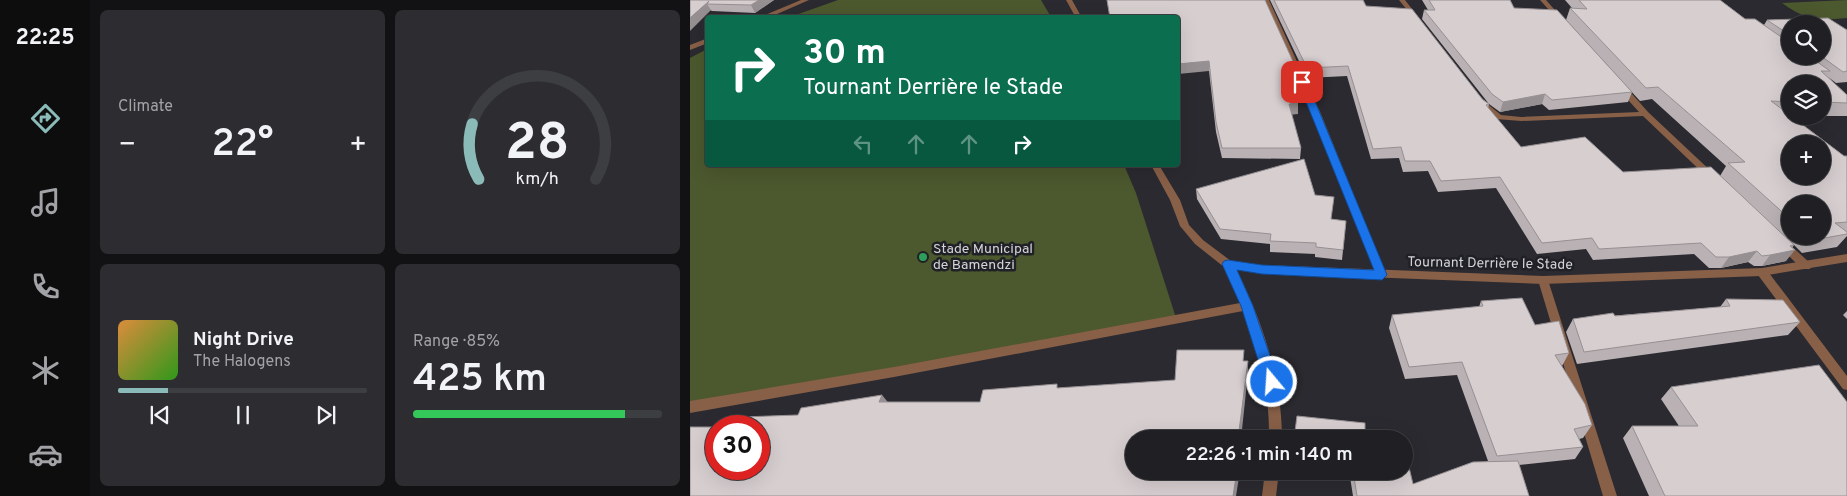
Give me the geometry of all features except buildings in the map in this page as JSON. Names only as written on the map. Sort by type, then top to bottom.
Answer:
[{"type":"street","points":[[768,15],[806,0]]},
{"type":"street","points":[[1068,0],[1077,15]]},
{"type":"street","points":[[1266,0],[1317,114],[1382,275]]},
{"type":"street","points":[[1402,0],[1420,23]]},
{"type":"street","points":[[1543,0],[1569,28]]},
{"type":"street","points":[[690,48],[705,41]]},
{"type":"street","points":[[1613,78],[1645,114],[1716,180]]},
{"type":"street","points":[[1479,100],[1499,117],[1521,119],[1645,114]]},
{"type":"street","name":"Tournant Derrière le Stade","points":[[1156,167],[1175,200],[1186,226],[1199,242],[1228,264],[1262,269],[1543,280],[1762,272],[1847,258]]},
{"type":"street","points":[[1778,239],[1806,266]]},
{"type":"street","points":[[1228,264],[1247,306],[1272,382],[1274,430]]},
{"type":"street","points":[[1762,272],[1847,385]]},
{"type":"street","points":[[1543,280],[1610,496]]},
{"type":"street","points":[[690,407],[894,372],[1247,306]]},
{"type":"street","points":[[1269,496],[1271,480]]},
{"type":"green space","points":[[838,0],[1041,0],[1050,15],[796,15]]},
{"type":"green space","points":[[1847,0],[1847,18],[1831,19],[1831,15],[1804,15],[1782,3]]},
{"type":"green space","name":"Stade Municipal de Bamendzi","points":[[705,50],[705,167],[1125,167],[1136,193],[1177,321],[690,407],[690,58]]},
{"type":"place","name":"Stade Municipal de Bamendzi","points":[[923,257]]},
{"type":"route","points":[[1272,382],[1247,306],[1228,264],[1262,269],[1382,275],[1317,114],[1302,82]]}]
